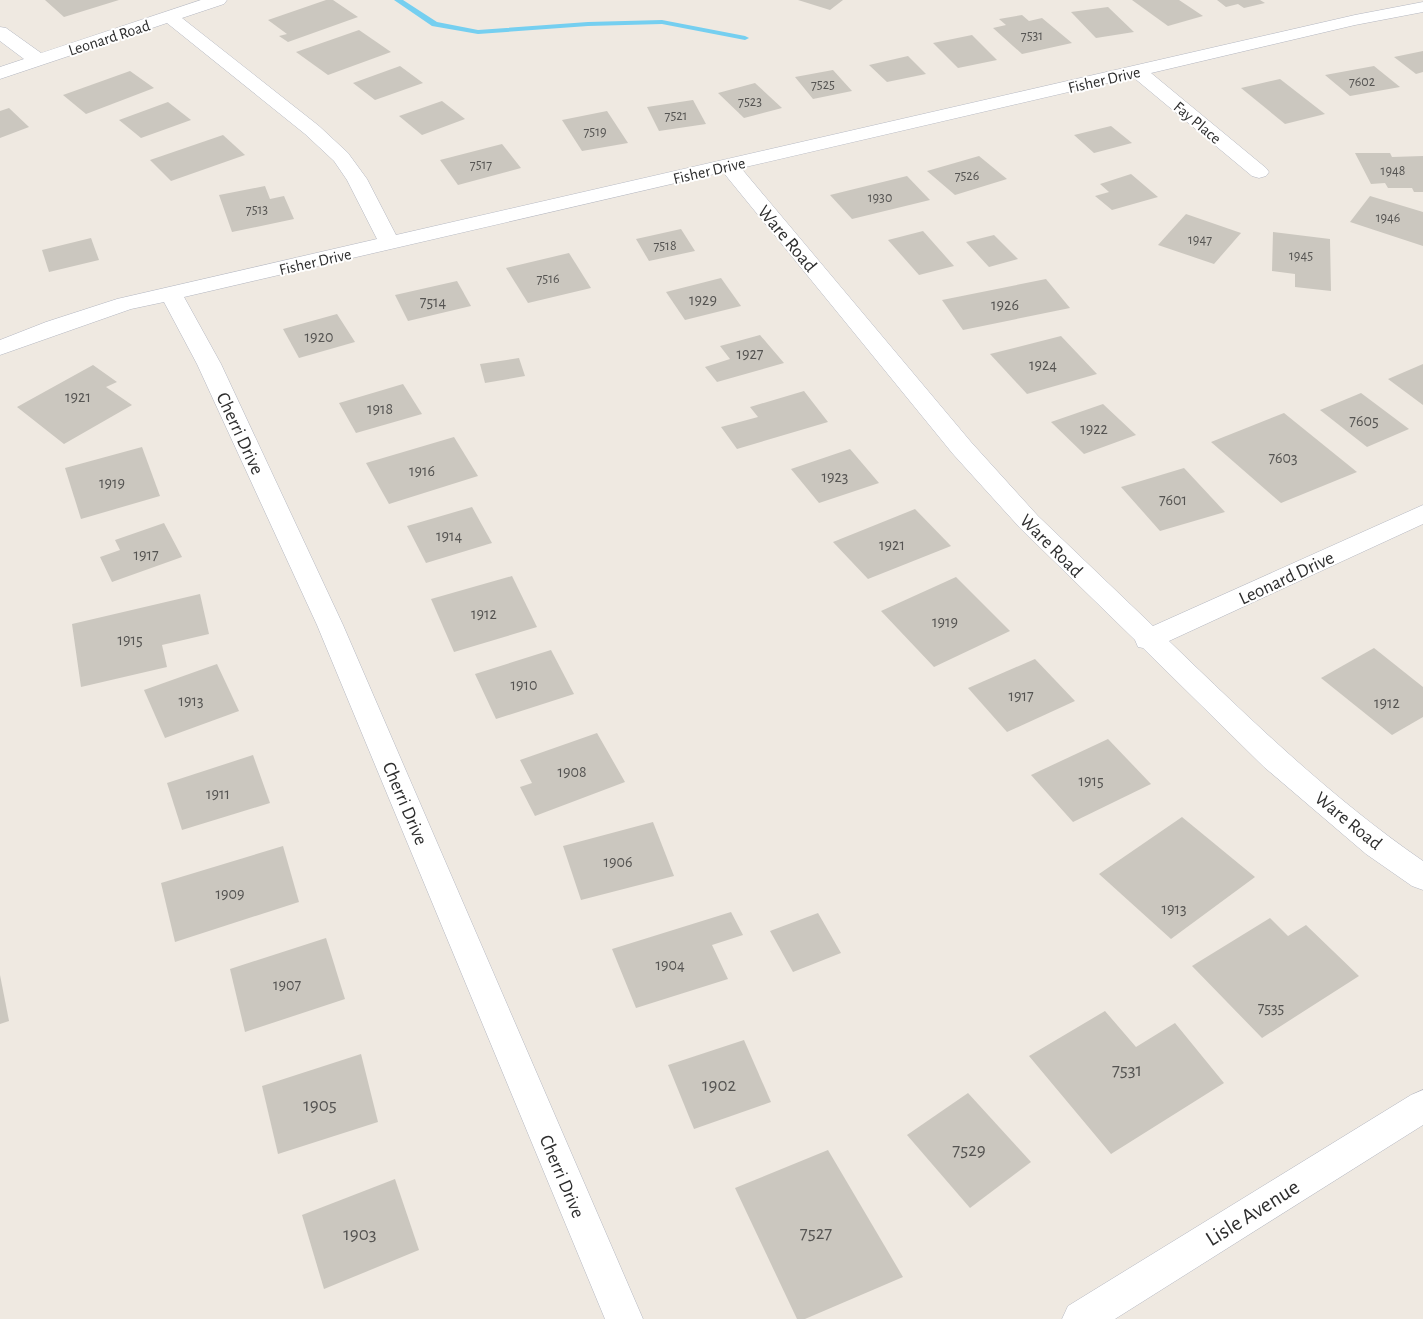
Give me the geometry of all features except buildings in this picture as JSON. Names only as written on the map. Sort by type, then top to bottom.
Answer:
[{"type":"street","name":"Leonard Road","points":[[0,74],[218,0]]},
{"type":"street","name":"Fisher Drive","points":[[0,348],[96,312],[1355,20],[1423,7]]},
{"type":"street","points":[[170,17],[312,130],[341,157],[357,179],[390,244]]},
{"type":"street","points":[[0,32],[38,60]]},
{"type":"street","name":"Fay Place","points":[[1138,71],[1259,172]]},
{"type":"street","name":"Ware Road","points":[[729,166],[962,448],[1029,522],[1148,640],[1274,759],[1377,844],[1423,877]]},
{"type":"street","name":"Cherri Drive","points":[[172,295],[209,364],[330,625],[624,1319]]},
{"type":"street","name":"Leonard Drive","points":[[1148,640],[1423,514]]},
{"type":"street","name":"Lisle Avenue","points":[[1080,1319],[1423,1106]]},
{"type":"waterway","points":[[398,0],[435,24],[478,32],[588,24],[662,22],[745,38]]}]
